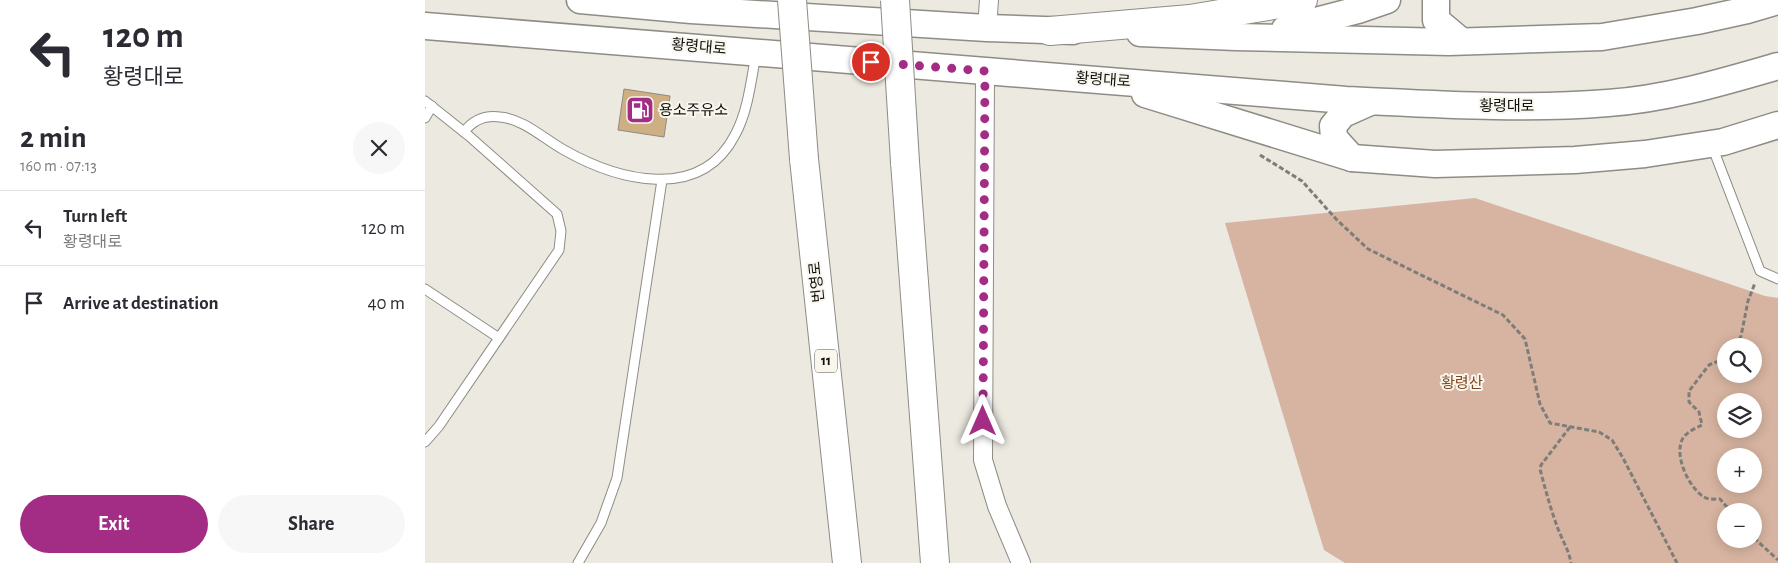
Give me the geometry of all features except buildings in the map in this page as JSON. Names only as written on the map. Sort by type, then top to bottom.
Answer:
[{"type":"highway","name":"번영로","points":[[792,0],[804,159],[847,563]]},
{"type":"highway","points":[[895,0],[905,162],[935,563]]},
{"type":"highway","points":[[1050,30],[1190,19],[1303,0]]},
{"type":"main road","points":[[580,0],[691,10],[987,28],[1236,37],[1461,41],[1602,37],[1697,21],[1747,10],[1778,0]]},
{"type":"main road","points":[[1236,37],[1273,32],[1358,10],[1387,0]]},
{"type":"main road","points":[[1436,0],[1436,20],[1461,41]]},
{"type":"main road","name":"황령대로","points":[[425,26],[1372,101],[1497,107],[1609,103],[1681,92],[1778,66]]},
{"type":"main road","points":[[1101,80],[1352,158],[1435,164],[1575,160],[1645,154],[1711,144],[1778,125]]},
{"type":"main road","points":[[1352,158],[1334,138],[1333,126],[1343,114],[1372,101]]},
{"type":"street","points":[[987,28],[989,0]]},
{"type":"street","points":[[985,71],[983,460],[997,506],[1021,563]]},
{"type":"lane","points":[[464,132],[470,124],[480,118],[501,117],[522,123],[580,159],[629,176],[662,180],[689,177],[707,168],[722,155],[735,135],[745,108],[757,52]]},
{"type":"lane","points":[[425,118],[429,104],[464,132],[557,214],[561,232],[559,250],[439,426],[425,442]]},
{"type":"lane","points":[[1711,144],[1761,271],[1778,279]]},
{"type":"lane","points":[[578,563],[601,523],[617,478],[662,180]]},
{"type":"lane","points":[[425,289],[499,338]]},
{"type":"path","points":[[1257,154],[1302,181],[1336,219],[1368,249],[1503,315],[1525,339],[1540,404],[1549,423],[1599,432],[1612,440],[1677,563]]},
{"type":"path","points":[[1740,338],[1748,301],[1761,271]]},
{"type":"path","points":[[1717,362],[1709,365],[1689,390],[1689,402],[1699,412],[1703,425],[1692,430],[1683,438],[1681,446],[1685,475],[1698,493],[1707,499],[1720,499],[1723,503]]},
{"type":"path","points":[[1570,427],[1540,468],[1549,505],[1570,556],[1571,563]]},
{"type":"path","points":[[1762,545],[1778,560]]},
{"type":"green space","name":"황령산","points":[[1475,198],[1765,296],[1778,298],[1778,563],[1345,563],[1324,550],[1225,223]]},
{"type":"place","name":"용소주유소","points":[[640,110]]},
{"type":"route","points":[[871,62],[985,71],[983,421]]}]
